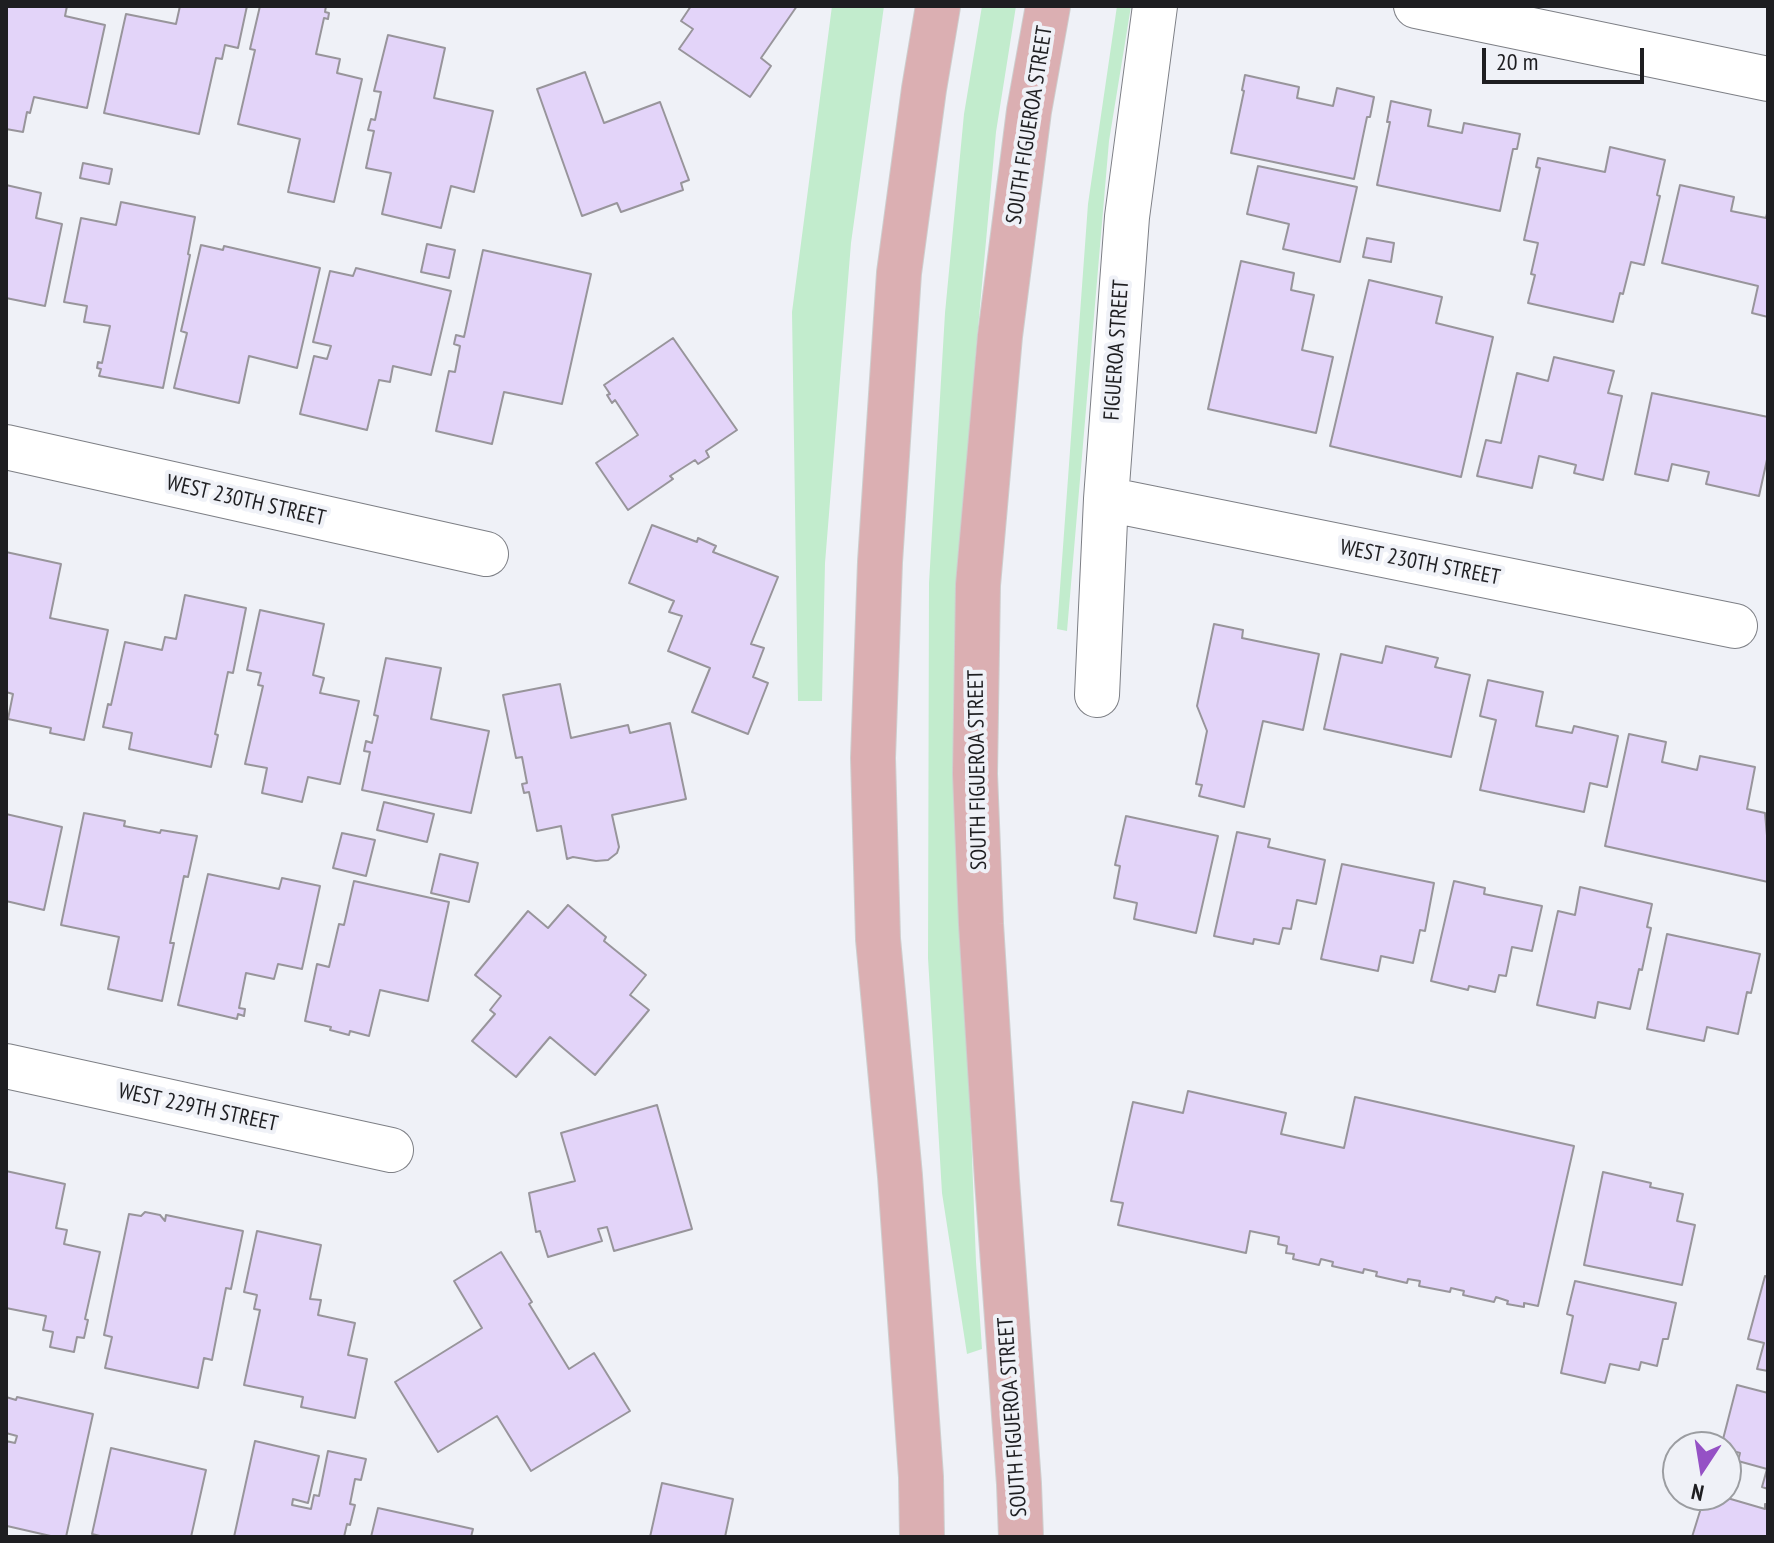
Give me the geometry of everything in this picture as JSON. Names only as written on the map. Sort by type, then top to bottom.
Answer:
[{"type":"main road","points":[[922,1537],[921,1477],[900,1176],[878,939],[873,758],[880,562],[899,273],[938,6]]},
{"type":"main road","name":"SOUTH FIGUEROA STREET","points":[[1021,1537],[981,924],[975,774],[978,585],[1000,336],[1029,111],[1048,6]]},
{"type":"street","name":"FIGUEROA STREET","points":[[1097,695],[1106,499],[1127,217],[1155,6]]},
{"type":"street","points":[[1416,6],[1768,79]]},
{"type":"street","name":"WEST 230TH STREET","points":[[6,447],[486,554]]},
{"type":"street","name":"WEST 230TH STREET","points":[[1106,499],[1735,626]]},
{"type":"street","name":"WEST 229TH STREET","points":[[6,1066],[391,1150]]},
{"type":"green space","points":[[832,6],[884,6],[851,243],[825,563],[822,701],[798,701],[792,312]]},
{"type":"green space","points":[[982,6],[1016,6],[996,132],[959,585],[965,972],[982,1349],[967,1354],[942,1193],[928,958],[929,583],[945,313],[964,114]]},
{"type":"green space","points":[[1117,6],[1131,6],[1109,141],[1067,631],[1057,629],[1088,204]]},
{"type":"building","points":[[6,6],[67,6],[65,16],[105,25],[87,108],[34,97],[23,132],[6,129]]},
{"type":"building","points":[[180,6],[247,6],[238,48],[225,45],[222,59],[216,58],[199,134],[104,113],[126,14],[176,24]]},
{"type":"building","points":[[260,6],[326,6],[328,19],[324,18],[316,54],[340,59],[337,73],[362,79],[334,202],[288,192],[300,139],[238,124],[255,50],[250,49]]},
{"type":"building","points":[[691,6],[797,6],[761,58],[771,66],[750,97],[679,49],[693,29],[681,21]]},
{"type":"building","points":[[388,35],[445,48],[434,98],[493,111],[474,192],[451,186],[441,228],[382,214],[391,173],[366,168],[374,131],[368,130],[371,119],[375,120],[381,92],[374,91]]},
{"type":"building","points":[[585,72],[604,123],[660,102],[689,180],[681,183],[683,190],[621,212],[617,203],[582,216],[537,89]]},
{"type":"building","points":[[1245,75],[1299,87],[1297,98],[1333,106],[1337,88],[1374,97],[1354,179],[1231,153]]},
{"type":"building","points":[[1391,101],[1431,110],[1428,126],[1462,133],[1464,123],[1520,134],[1517,149],[1513,149],[1500,211],[1377,185],[1390,122],[1387,122]]},
{"type":"building","points":[[1610,147],[1665,160],[1644,265],[1631,262],[1613,322],[1528,303],[1538,243],[1524,240],[1540,168],[1536,167],[1538,158],[1605,172]]},
{"type":"building","points":[[83,163],[112,169],[109,184],[80,178]]},
{"type":"building","points":[[1258,166],[1357,187],[1340,262],[1283,249],[1289,224],[1247,214]]},
{"type":"building","points":[[6,185],[41,193],[36,218],[62,224],[45,306],[6,298]]},
{"type":"building","points":[[1680,185],[1734,197],[1731,211],[1766,218],[1768,209],[1768,317],[1752,313],[1758,286],[1662,263]]},
{"type":"building","points":[[121,202],[195,217],[163,388],[99,376],[101,369],[97,368],[98,362],[102,363],[110,326],[84,322],[87,306],[64,302],[81,218],[116,225]]},
{"type":"building","points":[[1367,238],[1394,243],[1391,262],[1363,257]]},
{"type":"building","points":[[427,244],[455,250],[449,278],[421,272]]},
{"type":"building","points":[[201,245],[223,250],[224,246],[320,268],[297,368],[249,356],[239,403],[174,388],[187,333],[181,331]]},
{"type":"building","points":[[483,250],[591,274],[562,404],[504,392],[492,444],[436,431],[449,371],[455,372],[460,346],[454,344],[456,335],[464,337]]},
{"type":"building","points":[[1241,261],[1294,273],[1291,290],[1314,295],[1302,350],[1333,357],[1316,433],[1208,409]]},
{"type":"building","points":[[356,268],[451,291],[431,375],[393,366],[390,382],[379,380],[367,430],[300,414],[314,356],[327,359],[331,346],[313,342],[330,271],[353,276]]},
{"type":"building","points":[[1369,280],[1442,297],[1436,323],[1493,337],[1461,477],[1330,446]]},
{"type":"building","points":[[673,338],[737,430],[706,451],[709,457],[698,464],[695,460],[670,476],[673,479],[628,510],[596,463],[638,435],[615,400],[612,403],[604,385]]},
{"type":"building","points":[[1554,357],[1614,371],[1608,393],[1622,396],[1603,480],[1574,473],[1576,465],[1539,456],[1532,488],[1477,476],[1486,440],[1501,443],[1517,373],[1548,381]]},
{"type":"building","points":[[1652,393],[1768,417],[1768,455],[1759,496],[1706,484],[1709,472],[1672,464],[1668,481],[1635,474]]},
{"type":"building","points":[[652,525],[697,542],[698,538],[716,546],[713,552],[778,577],[751,644],[764,648],[753,677],[768,683],[748,734],[692,712],[710,668],[668,651],[682,616],[669,612],[674,601],[629,583]]},
{"type":"building","points":[[6,552],[61,564],[50,618],[108,630],[84,740],[50,733],[51,728],[8,719],[13,694],[6,692]]},
{"type":"building","points":[[185,595],[246,608],[233,673],[228,672],[211,767],[129,749],[132,733],[103,727],[125,642],[162,650],[165,637],[176,639]]},
{"type":"building","points":[[260,610],[324,624],[313,675],[324,678],[320,693],[359,701],[340,784],[308,777],[302,802],[262,793],[267,768],[245,764],[263,686],[258,685],[261,673],[247,670]]},
{"type":"building","points":[[1214,624],[1243,630],[1242,638],[1319,654],[1303,730],[1263,721],[1244,807],[1199,796],[1202,785],[1196,784],[1207,731],[1197,706]]},
{"type":"building","points":[[1386,646],[1438,658],[1435,667],[1470,675],[1451,757],[1324,729],[1341,654],[1382,663]]},
{"type":"building","points":[[386,658],[441,668],[431,719],[489,731],[471,813],[362,790],[370,752],[364,751],[366,741],[372,743],[378,716],[374,715]]},
{"type":"building","points":[[1488,680],[1543,692],[1536,726],[1572,733],[1574,726],[1618,736],[1607,787],[1590,783],[1584,812],[1480,790],[1496,720],[1480,716]]},
{"type":"building","points":[[560,684],[571,738],[628,725],[630,733],[670,723],[686,799],[612,815],[619,847],[608,860],[567,859],[561,826],[537,831],[529,792],[524,793],[522,784],[527,783],[522,757],[516,758],[503,695]]},
{"type":"building","points":[[1629,734],[1666,742],[1662,762],[1697,770],[1700,756],[1755,767],[1747,809],[1765,813],[1768,882],[1605,846]]},
{"type":"building","points":[[384,802],[434,814],[427,842],[377,830]]},
{"type":"building","points":[[84,813],[125,821],[124,826],[197,836],[188,877],[184,876],[162,1001],[108,989],[119,937],[61,925]]},
{"type":"building","points":[[6,814],[62,827],[44,910],[6,901]]},
{"type":"building","points":[[1126,816],[1218,836],[1196,933],[1134,919],[1137,903],[1114,898],[1120,866],[1115,865]]},
{"type":"building","points":[[1237,832],[1270,839],[1268,847],[1325,860],[1316,904],[1297,900],[1291,929],[1283,928],[1279,944],[1254,939],[1253,944],[1214,936]]},
{"type":"building","points":[[342,833],[375,840],[366,876],[333,868]]},
{"type":"building","points":[[440,854],[478,863],[469,902],[431,893]]},
{"type":"building","points":[[1342,864],[1434,883],[1425,931],[1420,930],[1413,963],[1381,956],[1378,971],[1321,959]]},
{"type":"building","points":[[208,874],[279,889],[282,878],[320,886],[302,969],[278,964],[274,979],[246,973],[239,1008],[245,1009],[244,1016],[238,1014],[237,1019],[178,1005]]},
{"type":"building","points":[[354,881],[449,902],[428,1001],[380,990],[369,1036],[350,1031],[349,1035],[305,1021],[317,964],[329,967],[339,924],[344,925]]},
{"type":"building","points":[[1454,881],[1485,888],[1484,894],[1542,906],[1532,951],[1512,947],[1506,976],[1499,975],[1495,992],[1469,986],[1468,990],[1431,981]]},
{"type":"building","points":[[1580,887],[1652,904],[1647,927],[1651,928],[1630,1009],[1598,1002],[1595,1018],[1537,1005],[1558,911],[1575,915]]},
{"type":"building","points":[[568,905],[606,937],[604,941],[646,975],[630,995],[649,1010],[595,1075],[550,1037],[516,1077],[472,1041],[495,1014],[490,1010],[501,996],[475,975],[528,911],[548,928]]},
{"type":"building","points":[[1667,934],[1760,954],[1751,993],[1747,992],[1738,1034],[1707,1027],[1704,1041],[1647,1029]]},
{"type":"building","points":[[1188,1091],[1286,1113],[1281,1134],[1344,1148],[1355,1097],[1574,1146],[1538,1306],[1507,1304],[1508,1301],[1496,1297],[1494,1302],[1463,1295],[1464,1291],[1451,1288],[1450,1292],[1419,1286],[1420,1281],[1408,1279],[1407,1283],[1376,1276],[1377,1272],[1364,1269],[1363,1273],[1332,1266],[1333,1262],[1321,1259],[1319,1265],[1293,1259],[1294,1254],[1286,1253],[1287,1246],[1278,1244],[1279,1237],[1250,1231],[1246,1253],[1118,1225],[1123,1203],[1111,1201],[1133,1102],[1183,1113]]},
{"type":"building","points":[[657,1105],[692,1229],[614,1251],[607,1227],[598,1229],[602,1241],[548,1257],[540,1231],[536,1232],[529,1193],[575,1181],[561,1133]]},
{"type":"building","points":[[6,1171],[65,1184],[56,1228],[67,1230],[64,1244],[100,1252],[85,1319],[88,1320],[84,1338],[77,1337],[74,1352],[50,1347],[53,1332],[43,1330],[46,1316],[6,1308]]},
{"type":"building","points":[[1603,1172],[1683,1194],[1677,1221],[1695,1225],[1682,1285],[1584,1265]]},
{"type":"building","points":[[145,1212],[160,1215],[165,1221],[166,1215],[243,1231],[231,1289],[226,1288],[212,1360],[204,1358],[198,1388],[105,1368],[112,1337],[104,1335],[129,1214],[141,1216]]},
{"type":"building","points":[[257,1231],[321,1245],[310,1299],[321,1300],[318,1315],[355,1323],[348,1355],[367,1359],[355,1418],[301,1407],[303,1397],[244,1385],[260,1310],[254,1309],[257,1295],[244,1292]]},
{"type":"building","points":[[501,1252],[569,1369],[594,1353],[630,1411],[531,1471],[497,1416],[438,1452],[395,1382],[482,1328],[454,1281]]},
{"type":"building","points":[[1765,1276],[1768,1277],[1768,1371],[1757,1369],[1764,1343],[1748,1339]]},
{"type":"building","points":[[1575,1281],[1676,1303],[1668,1339],[1663,1339],[1657,1366],[1641,1362],[1639,1370],[1610,1364],[1605,1383],[1561,1373],[1573,1316],[1567,1314]]},
{"type":"building","points":[[1737,1385],[1768,1393],[1768,1489],[1762,1487],[1767,1469],[1742,1462],[1742,1431],[1725,1431]]},
{"type":"building","points":[[6,1397],[93,1414],[66,1537],[7,1526],[6,1530],[6,1441],[15,1443],[17,1436],[6,1433]]},
{"type":"building","points":[[255,1441],[319,1456],[308,1503],[293,1499],[292,1505],[311,1509],[314,1495],[319,1496],[328,1451],[366,1459],[361,1480],[355,1479],[350,1504],[355,1505],[344,1537],[234,1537]]},
{"type":"building","points":[[111,1448],[206,1470],[191,1537],[104,1537],[92,1534]]},
{"type":"building","points":[[662,1483],[733,1499],[725,1537],[650,1537]]},
{"type":"building","points":[[1742,1502],[1765,1509],[1765,1504],[1768,1505],[1768,1537],[1692,1537],[1700,1511],[1742,1511]]},
{"type":"building","points":[[378,1508],[473,1529],[471,1537],[371,1537]]}]
